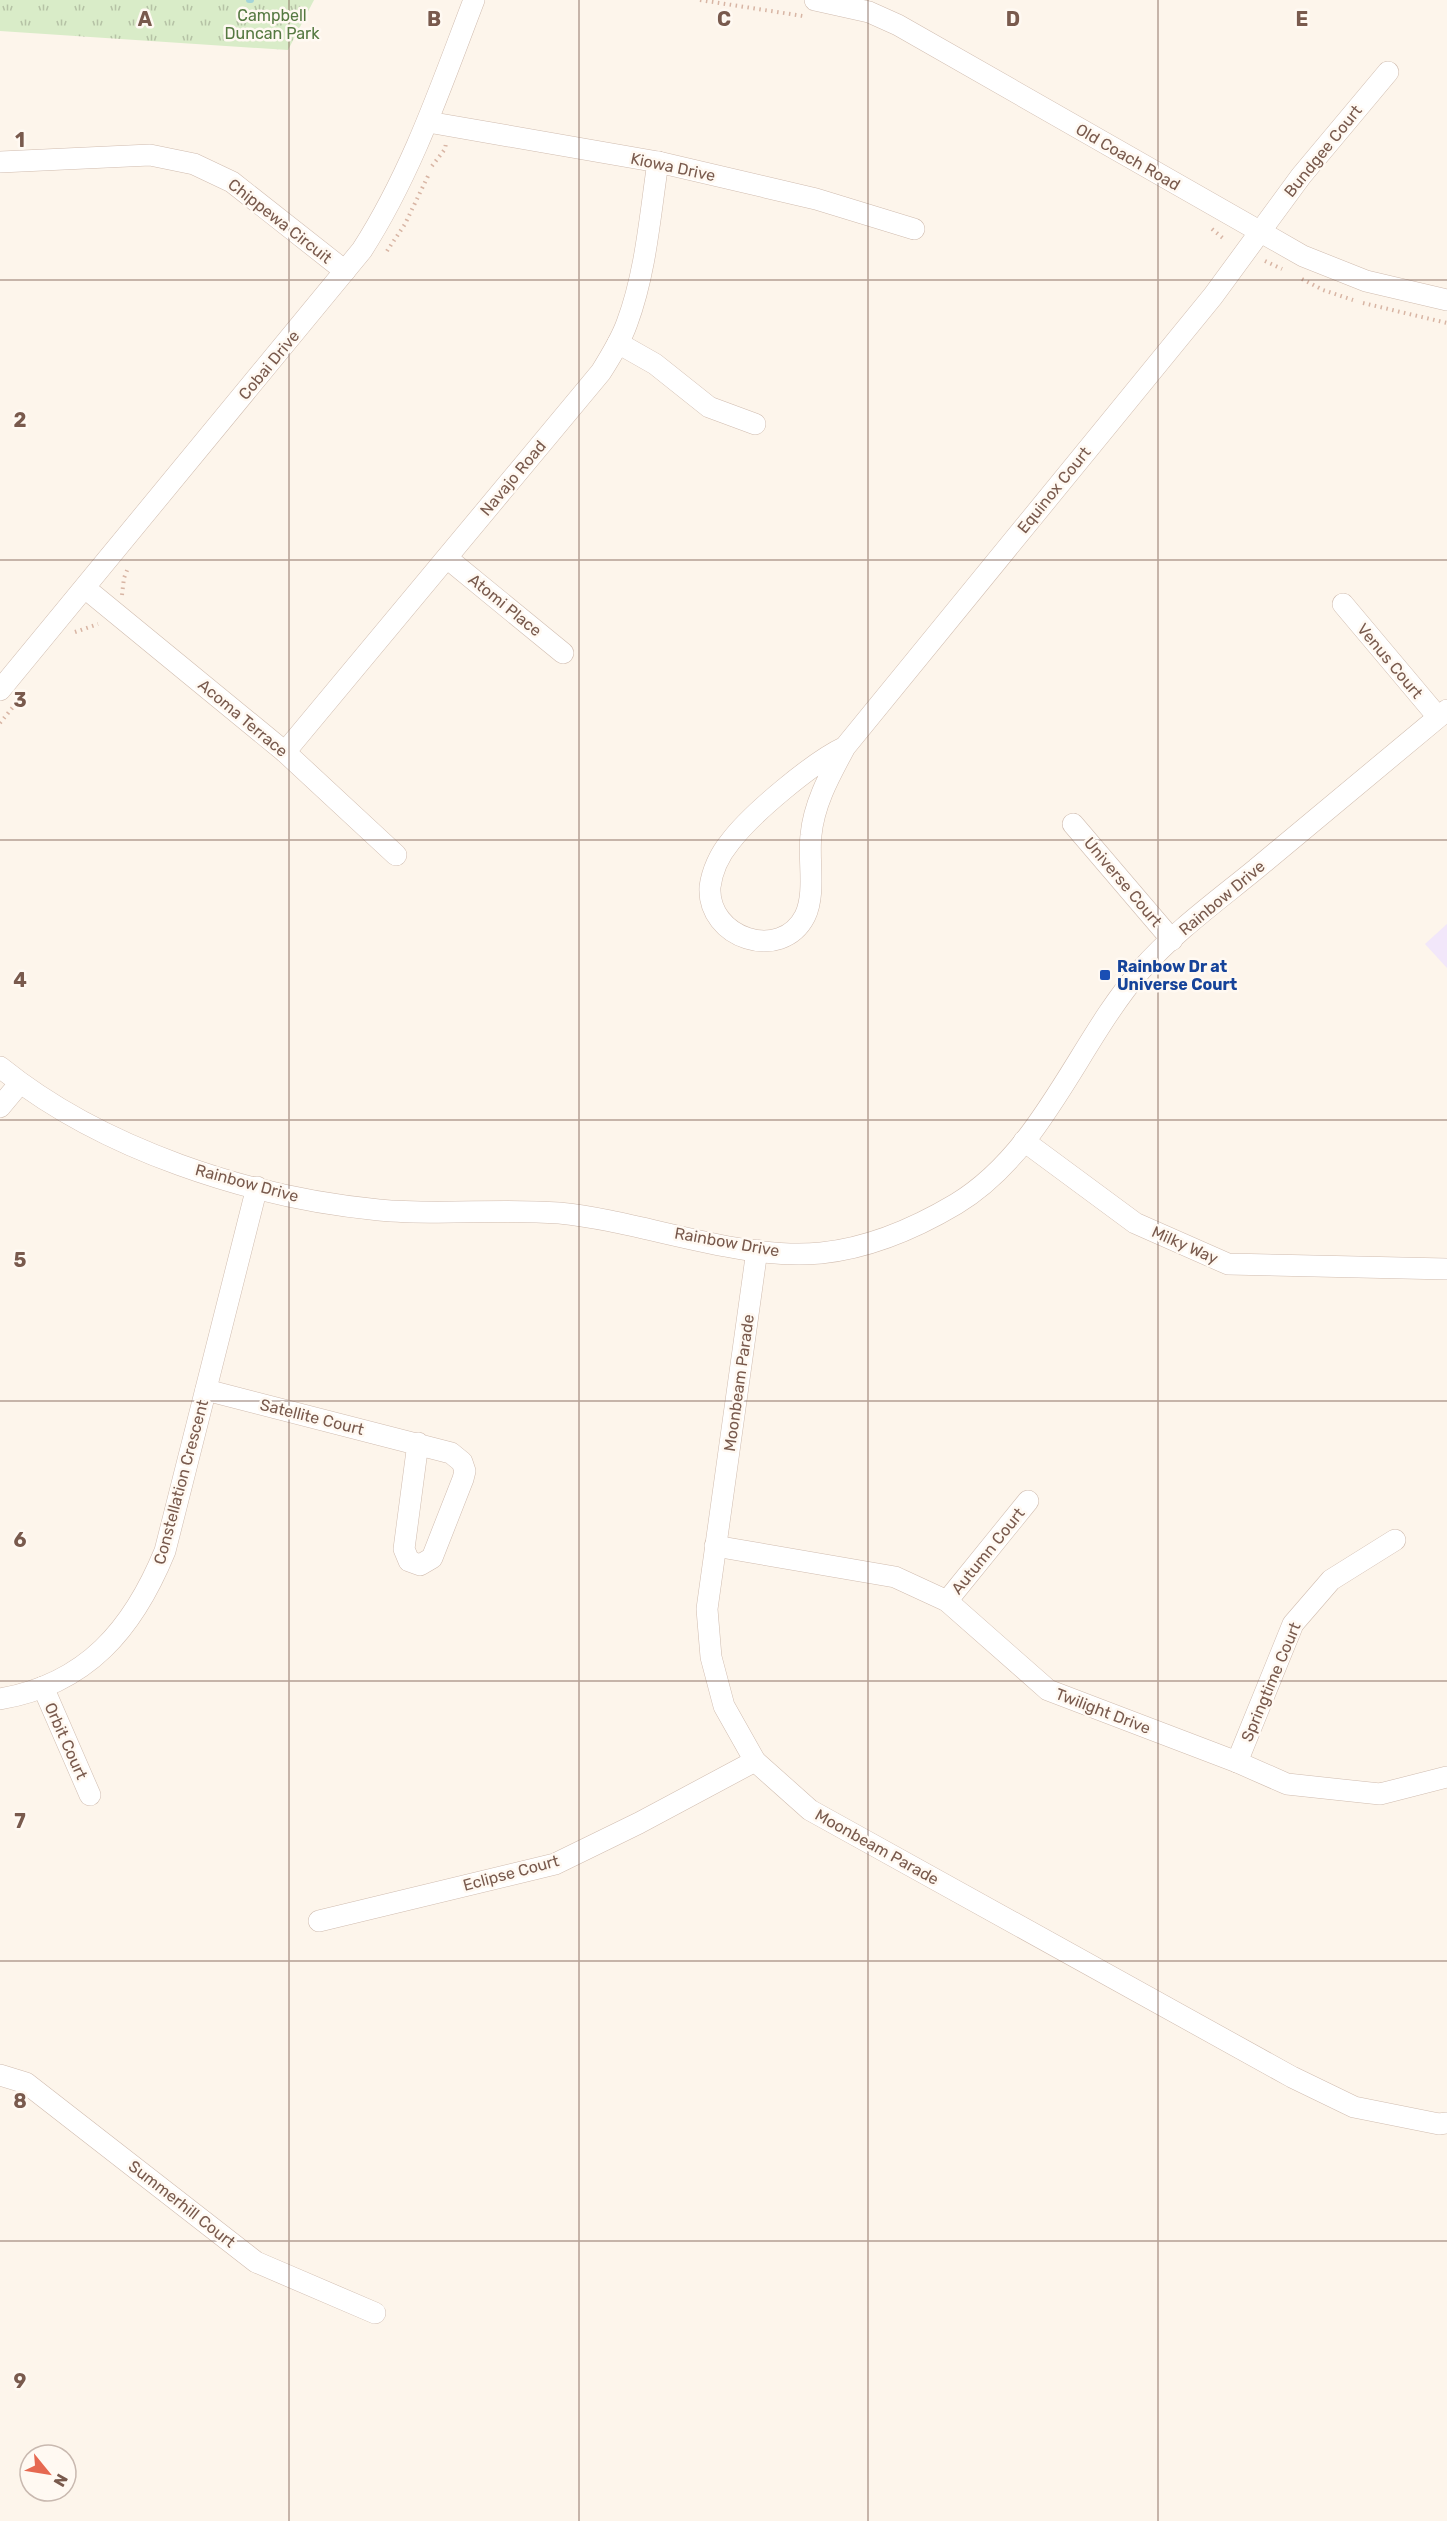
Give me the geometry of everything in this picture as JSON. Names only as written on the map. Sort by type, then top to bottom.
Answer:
[{"type":"street","name":"Cobai Drive","points":[[0,690],[362,250],[398,190],[428,122],[474,0]]},
{"type":"street","name":"Old Coach Road","points":[[810,8],[872,6],[898,25],[1303,256],[1345,274],[1447,300]]},
{"type":"street","name":"Bundgee Court","points":[[1259,231],[1301,176],[1388,72]]},
{"type":"street","name":"Kiowa Drive","points":[[428,122],[658,162],[816,199],[914,229]]},
{"type":"street","name":"Chippewa Circuit","points":[[0,162],[150,155],[194,164],[232,182],[345,271]]},
{"type":"street","name":"Navajo Road","points":[[285,752],[601,372],[618,343],[634,304],[658,162]]},
{"type":"street","name":"Equinox Court","points":[[845,747],[826,756],[765,807],[731,841],[713,872],[710,888],[717,917],[726,927],[745,938],[763,942],[772,941],[796,929],[805,915],[810,899],[809,858],[814,814],[821,792],[845,747],[1213,296],[1259,231]]},
{"type":"street","points":[[618,343],[655,364],[709,406],[755,424]]},
{"type":"street","name":"Atomi Place","points":[[447,558],[563,653]]},
{"type":"street","name":"Acoma Terrace","points":[[85,588],[285,752],[396,855]]},
{"type":"street","name":"Venus Court","points":[[1342,604],[1443,713]]},
{"type":"street","name":"Rainbow Drive","points":[[0,1067],[20,1083],[93,1127],[204,1173],[257,1188],[324,1202],[381,1210],[452,1213],[513,1211],[593,1217],[758,1250],[817,1253],[856,1247],[898,1235],[960,1201],[991,1176],[1024,1141],[1124,990],[1144,966],[1443,713]]},
{"type":"street","name":"Universe Court","points":[[1073,824],[1172,940]]},
{"type":"street","points":[[0,1107],[20,1083]]},
{"type":"street","name":"Milky Way","points":[[1024,1141],[1106,1204],[1135,1223],[1228,1264],[1447,1269]]},
{"type":"street","name":"Constellation Crescent","points":[[0,1699],[43,1687],[70,1674],[93,1657],[117,1636],[152,1583],[165,1551],[257,1188]]},
{"type":"street","name":"Moonbeam Parade","points":[[758,1250],[707,1610],[711,1657],[724,1706],[755,1761],[810,1810],[1292,2077],[1354,2107],[1439,2124],[1447,2123]]},
{"type":"street","name":"Satellite Court","points":[[206,1390],[418,1443],[456,1455],[465,1471],[432,1558],[420,1565],[409,1561],[404,1549],[418,1443]]},
{"type":"street","name":"Autumn Court","points":[[947,1601],[1028,1501]]},
{"type":"street","name":"Springtime Court","points":[[1237,1762],[1293,1624],[1331,1580],[1395,1540]]},
{"type":"street","name":"Twilight Drive","points":[[715,1546],[895,1577],[947,1601],[1048,1690],[1237,1762],[1287,1784],[1380,1794],[1447,1777]]},
{"type":"street","name":"Orbit Court","points":[[43,1687],[90,1795]]},
{"type":"street","name":"Eclipse Court","points":[[319,1921],[555,1864],[639,1823],[755,1761]]},
{"type":"street","name":"Summerhill Court","points":[[0,2075],[26,2083],[256,2262],[375,2313]]},
{"type":"path","points":[[700,0],[810,8]]},
{"type":"path","points":[[1202,223],[1224,240]]},
{"type":"shaded area","points":[[1447,924],[1447,968],[1425,944]]},
{"type":"green space","name":"Campbell Duncan Park","points":[[0,0],[314,0],[288,50],[0,31]]},
{"type":"place","name":"Rainbow Dr at Universe Court","points":[[1105,975]]}]
